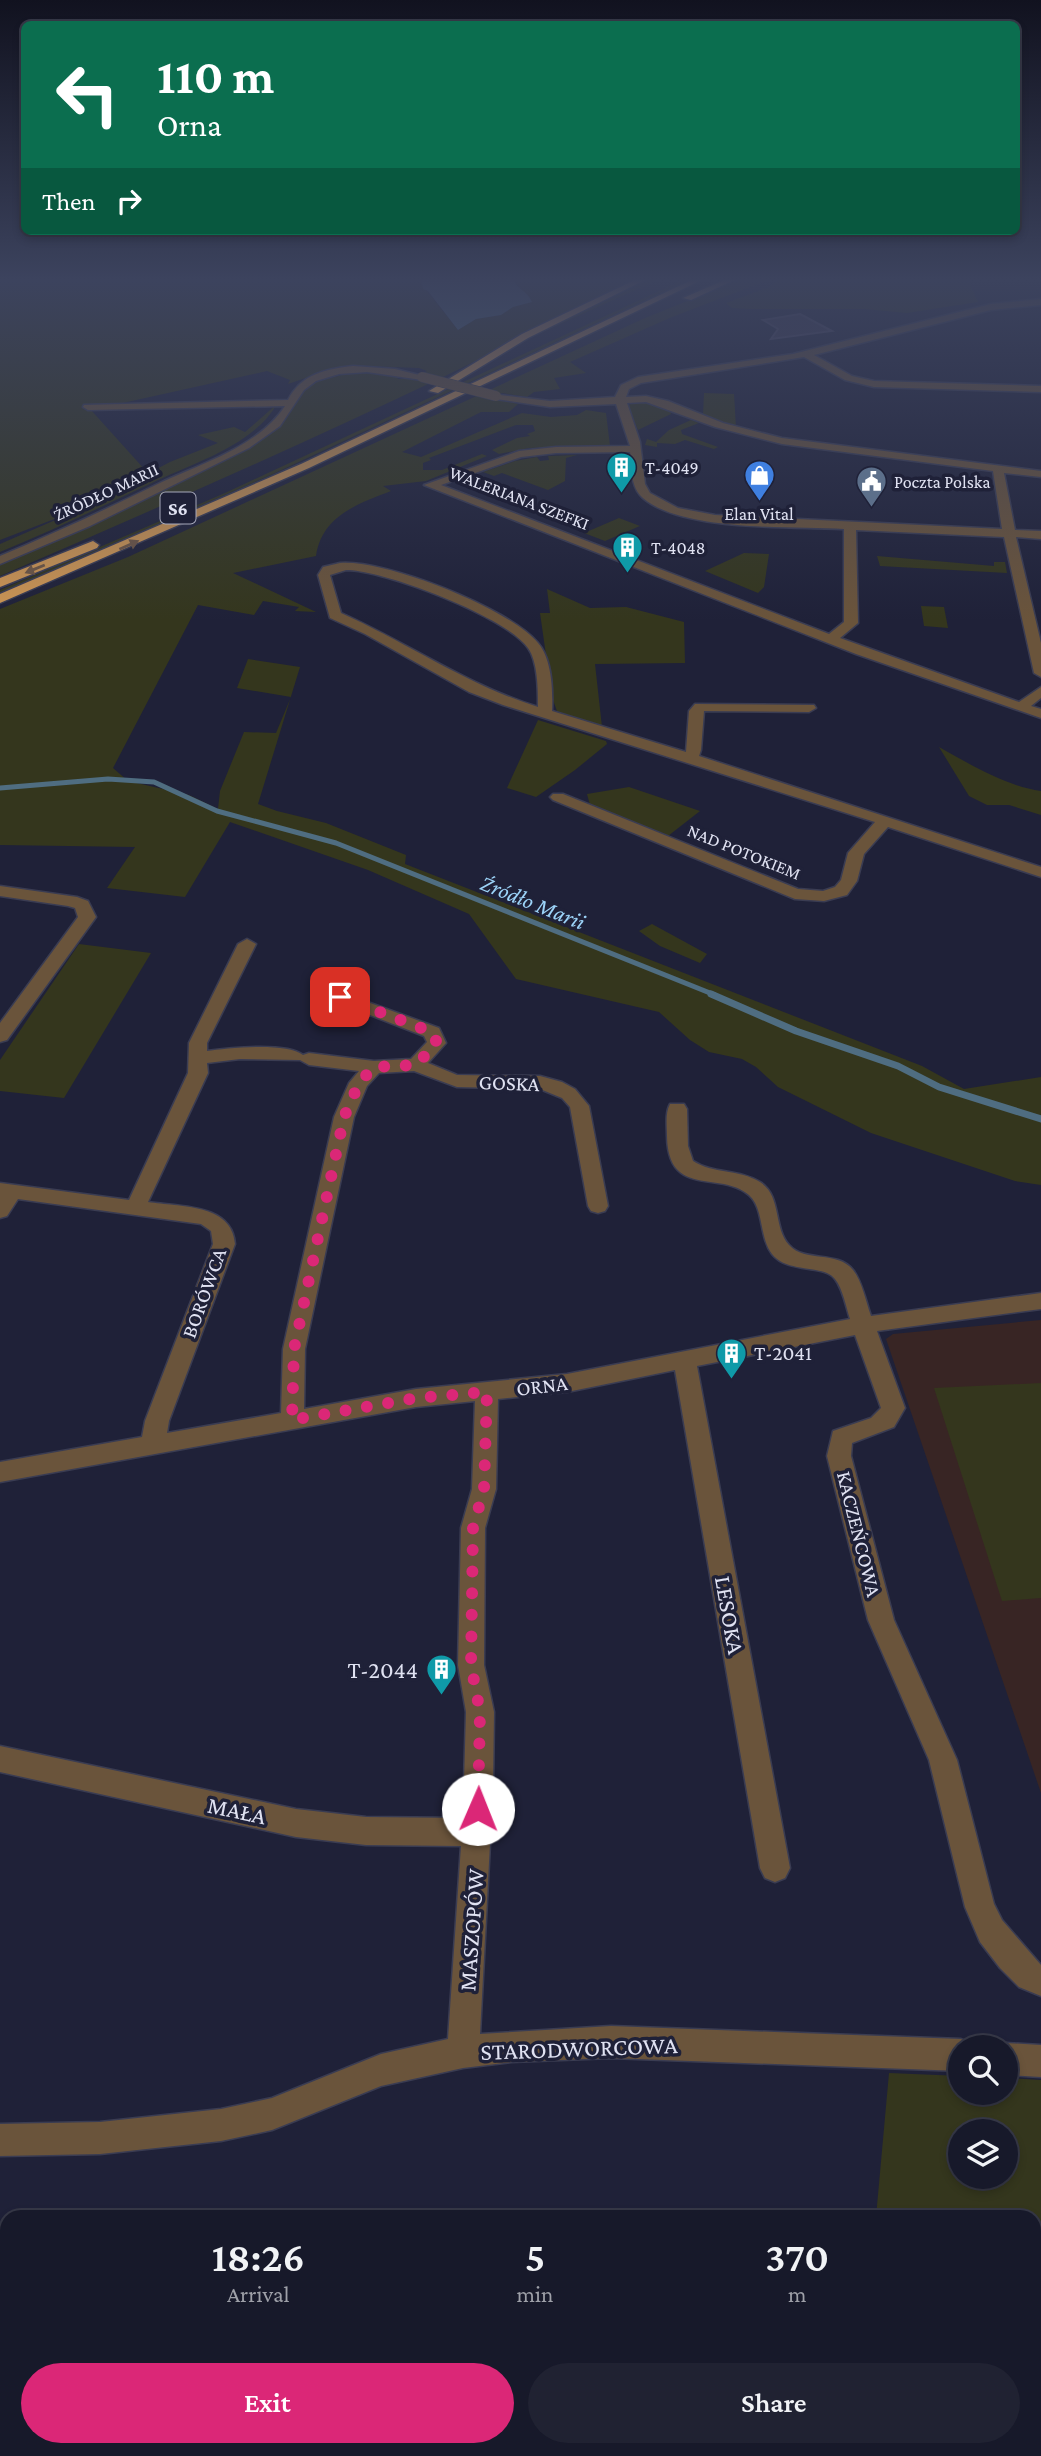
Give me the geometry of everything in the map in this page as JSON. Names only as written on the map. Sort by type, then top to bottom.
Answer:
[{"type":"highway","points":[[423,396],[431,393]]},
{"type":"highway","name":"S6","points":[[0,599],[294,471],[460,393]]},
{"type":"highway","name":"S6","points":[[0,583],[261,471]]},
{"type":"street","name":"ŹRÓDŁO MARII","points":[[0,560],[92,521],[235,451],[270,429],[291,403],[295,393]]},
{"type":"street","name":"ŹRÓDŁO MARII","points":[[483,393],[550,404],[620,399],[654,400],[738,431],[807,446],[1041,474]]},
{"type":"street","points":[[623,393],[620,399],[636,449],[639,484],[646,495],[674,510],[715,519],[1041,536]]},
{"type":"street","points":[[88,407],[291,403]]},
{"type":"street","name":"WALERIANA SZEFKI","points":[[636,449],[556,450],[519,454],[430,485],[831,639],[1041,714]]},
{"type":"street","points":[[998,468],[1001,497],[1035,624],[1041,673]]},
{"type":"street","points":[[831,639],[851,623],[850,526]]},
{"type":"street","points":[[544,715],[540,661],[535,647],[512,627],[414,582],[383,571],[347,566],[327,570],[324,575],[335,615],[370,631],[474,689],[544,715],[690,758],[1041,872]]},
{"type":"street","points":[[1020,708],[1041,691]]},
{"type":"street","points":[[690,758],[694,750],[696,711],[700,707],[810,708]]},
{"type":"street","name":"NAD POTOKIEM","points":[[558,797],[795,894],[812,897],[841,891],[849,881],[856,853],[884,822]]},
{"type":"street","points":[[0,891],[71,901],[82,905],[87,917],[0,1036]]},
{"type":"street","points":[[135,1209],[198,1073],[198,1043],[247,944]]},
{"type":"street","points":[[340,997],[432,1032],[437,1043],[416,1065]]},
{"type":"street","name":"GOSKA","points":[[198,1058],[240,1054],[302,1057],[374,1067],[416,1065],[458,1081],[547,1084],[573,1095],[579,1106],[598,1206]]},
{"type":"street","points":[[292,1420],[294,1349],[344,1117],[359,1083],[374,1067]]},
{"type":"street","name":"KACZEŃCOWA","points":[[677,1108],[680,1157],[685,1166],[707,1175],[745,1184],[761,1194],[775,1241],[783,1252],[791,1258],[839,1269],[845,1275],[889,1395],[892,1415],[881,1424],[855,1430],[841,1438],[839,1456],[881,1620],[943,1760],[980,1907],[991,1931],[1011,1957],[1030,1976],[1041,1981]]},
{"type":"street","points":[[0,1211],[6,1191]]},
{"type":"street","name":"BORÓWCA","points":[[6,1191],[203,1217],[216,1221],[224,1231],[224,1244],[157,1421],[153,1445]]},
{"type":"street","name":"ORNA","points":[[0,1472],[416,1398],[567,1383],[863,1325],[1041,1301]]},
{"type":"street","name":"LESOKA","points":[[685,1362],[775,1868]]},
{"type":"street","name":"MASZOPÓW","points":[[463,2052],[477,1832],[480,1712],[471,1665],[473,1528],[484,1489],[487,1392]]},
{"type":"street","name":"MAŁA","points":[[0,1759],[296,1823],[366,1831],[477,1832]]},
{"type":"street","name":"STARODWORCOWA","points":[[0,2140],[100,2138],[221,2125],[272,2114],[381,2070],[463,2052],[511,2046],[611,2042],[948,2055]]},
{"type":"street","points":[[1018,2060],[1041,2061]]},
{"type":"shaded area","points":[[1041,1320],[1041,1793],[886,1339],[893,1334]]},
{"type":"green space","points":[[0,393],[169,393],[91,410],[146,471],[101,498],[170,462],[218,443],[198,435],[234,427],[245,432],[277,404],[253,431],[221,452],[0,552],[0,544],[83,508],[0,540]]},
{"type":"green space","points":[[303,393],[410,393],[0,576],[0,564],[96,522],[259,442],[284,422]]},
{"type":"green space","points":[[441,393],[447,393],[273,474],[0,593],[0,590],[225,493]]},
{"type":"green space","points":[[484,393],[533,393],[527,397],[502,393],[492,398],[518,404],[509,412],[481,412],[402,452],[421,457],[522,413],[551,417],[577,415],[586,410],[606,413],[610,446],[529,448],[499,454],[492,450],[517,438],[530,436],[527,434],[535,431],[533,425],[516,425],[429,458],[431,460],[423,463],[423,470],[442,470],[482,454],[487,456],[426,481],[383,486],[391,491],[354,507],[333,521],[325,531],[316,556],[233,573],[316,612],[295,611],[299,607],[263,601],[254,615],[198,605],[113,768],[128,781],[189,795],[218,809],[220,791],[244,732],[276,733],[290,699],[258,804],[326,823],[406,855],[405,864],[922,1066],[964,1089],[1041,1077],[1041,1185],[1015,1181],[871,1133],[778,1087],[756,1067],[742,1059],[709,1052],[690,1040],[659,1012],[516,979],[469,914],[368,870],[230,822],[185,897],[107,888],[135,847],[0,845],[0,609],[128,557]]},
{"type":"green space","points":[[704,393],[734,394],[736,427],[703,415]]},
{"type":"green space","points":[[647,401],[670,410],[671,414],[638,430],[628,406],[633,402]]},
{"type":"green space","points":[[691,420],[699,423],[681,430],[682,434],[718,447],[714,449],[685,440],[675,444],[657,443],[657,447],[645,445],[647,439],[656,442],[669,430]]},
{"type":"green space","points":[[577,455],[566,458],[565,481],[548,490],[502,473],[494,476],[483,472],[537,457],[540,461],[549,460],[548,456]]},
{"type":"green space","points":[[619,518],[640,526],[605,541],[584,533]]},
{"type":"green space","points":[[744,553],[769,554],[764,587],[758,593],[705,571]]},
{"type":"green space","points":[[877,556],[994,566],[994,562],[1005,562],[1007,573],[880,566]]},
{"type":"green space","points":[[547,589],[590,608],[626,607],[684,622],[685,663],[595,664],[602,727],[558,714],[552,697],[540,613],[550,613]]},
{"type":"green space","points":[[921,606],[944,607],[948,628],[924,626]]},
{"type":"green space","points":[[248,659],[300,667],[291,697],[237,688]]},
{"type":"green space","points":[[538,720],[606,741],[607,744],[536,797],[507,788]]},
{"type":"green space","points":[[939,747],[1001,779],[1041,791],[1041,815],[1009,805],[987,805],[969,796]]},
{"type":"green space","points":[[629,787],[700,811],[668,836],[590,805],[587,794]]},
{"type":"green space","points":[[652,924],[707,954],[700,963],[660,946],[639,931]]},
{"type":"green space","points":[[79,944],[151,953],[64,1098],[0,1091],[0,1060]]},
{"type":"green space","points":[[1041,1383],[1041,1598],[1002,1601],[934,1388]]},
{"type":"green space","points":[[889,2073],[948,2075],[948,2105],[1018,2105],[1018,2079],[1041,2080],[1041,2210],[877,2210]]},
{"type":"waterway","name":"Źródło Marii","points":[[0,788],[108,779],[154,782],[217,811],[336,843],[715,995]]},
{"type":"waterway","name":"Źródło Marii","points":[[711,994],[796,1031],[898,1066],[939,1087],[1041,1119]]},
{"type":"place","name":"T-4049","points":[[622,495]]},
{"type":"place","name":"Elan Vital","points":[[759,503]]},
{"type":"place","name":"Poczta Polska","points":[[871,509]]},
{"type":"place","name":"T-4048","points":[[628,575]]},
{"type":"place","name":"T-2041","points":[[731,1380]]},
{"type":"place","name":"T-2044","points":[[441,1696]]},
{"type":"route","points":[[340,997],[432,1032],[437,1043],[416,1065],[374,1067],[359,1083],[350,1100],[335,1154],[294,1349],[292,1420],[416,1398],[461,1392],[487,1392],[484,1489],[473,1528],[471,1665],[480,1712],[478,1809]]}]
